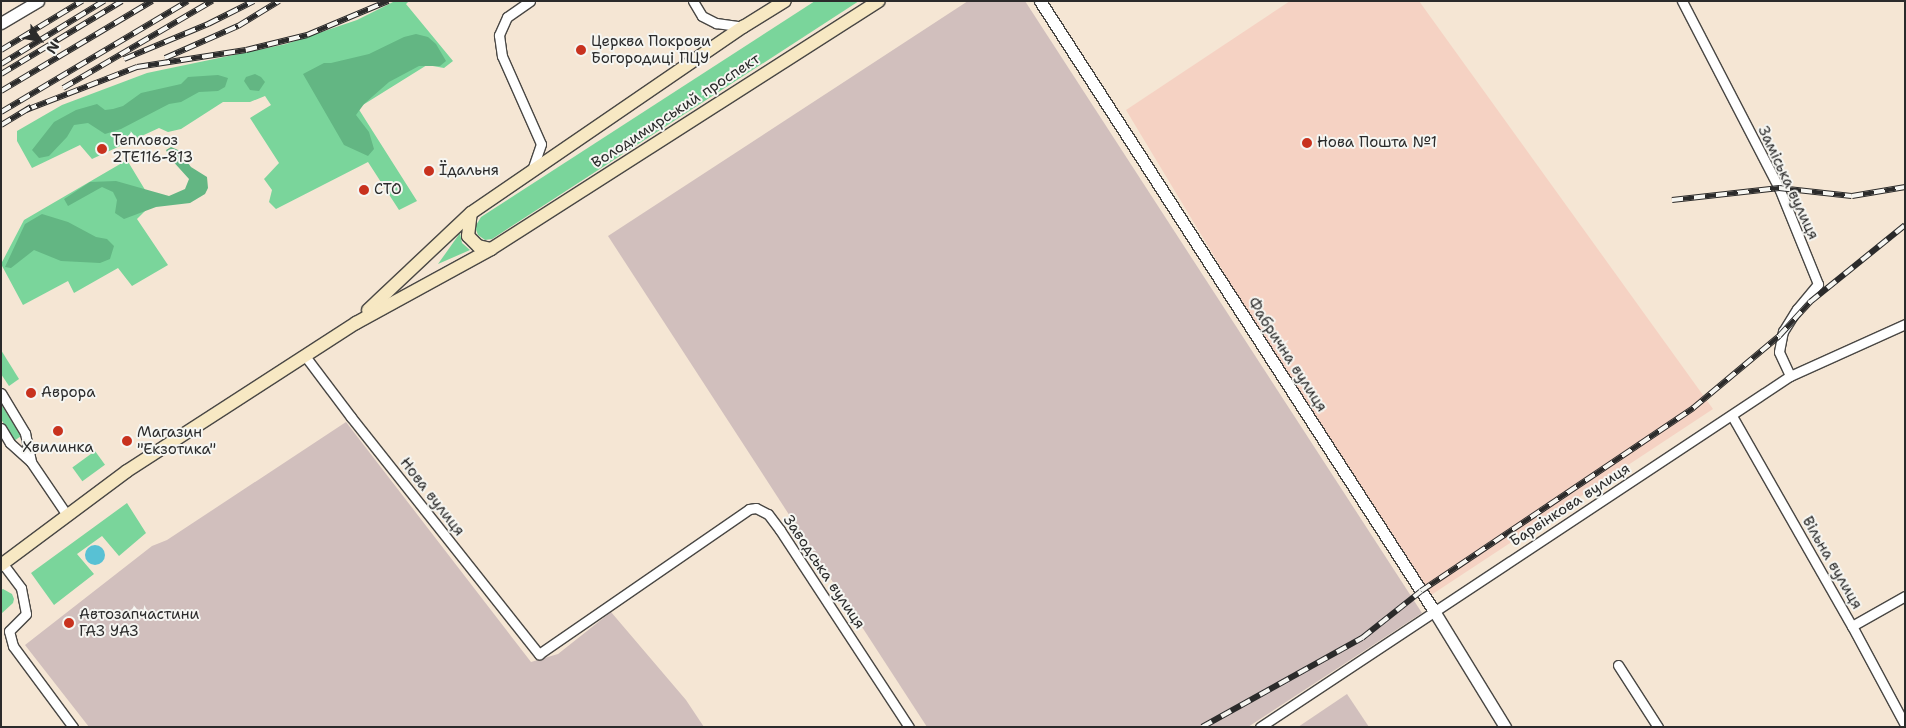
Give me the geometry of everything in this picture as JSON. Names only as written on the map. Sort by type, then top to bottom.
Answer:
[{"type":"main road","name":"Володимирський проспект","points":[[356,323],[472,213],[742,27],[785,1]]},
{"type":"main road","name":"Володимирський проспект","points":[[2,564],[127,471],[356,323],[491,249],[879,1]]},
{"type":"main road","points":[[472,213],[468,236],[478,246],[491,249]]},
{"type":"street","points":[[1,23],[38,1]]},
{"type":"street","points":[[530,1],[507,17],[499,35],[502,56],[541,144],[530,173]]},
{"type":"street","points":[[693,1],[702,16],[716,23],[742,27]]},
{"type":"street","name":"Фабрична вулиця","points":[[1040,1],[1434,610],[1505,727]]},
{"type":"street","name":"Заміська вулиця","points":[[1682,1],[1779,188],[1818,284],[1797,309],[1783,332],[1778,352],[1790,376]]},
{"type":"street","name":"Барвінкова вулиця","points":[[1260,727],[1790,376],[1905,324]]},
{"type":"street","name":"Нова вулиця","points":[[305,356],[539,654]]},
{"type":"street","points":[[1,393],[25,433],[31,462]]},
{"type":"street","name":"Вільна вулиця","points":[[1732,416],[1852,626],[1905,725]]},
{"type":"street","points":[[1,428],[10,443],[31,462],[66,515]]},
{"type":"street","name":"Заводська вулиця","points":[[539,654],[749,509],[756,508],[768,514],[780,530],[909,727]]},
{"type":"street","points":[[2,564],[22,588],[26,614],[9,631],[13,646],[73,727]]},
{"type":"street","points":[[1852,626],[1905,596]]},
{"type":"street","points":[[1618,665],[1658,727]]},
{"type":"shaded area","points":[[968,1],[1025,1],[1422,613],[1248,727],[927,727],[608,236]]},
{"type":"shaded area","points":[[1290,1],[1419,1],[1713,409],[1422,601],[1126,110]]},
{"type":"shaded area","points":[[346,422],[531,662],[558,654],[611,612],[686,700],[704,727],[89,727],[25,645],[152,546],[167,540]]},
{"type":"shaded area","points":[[1347,694],[1369,727],[1298,727]]},
{"type":"green space","points":[[395,1],[409,1],[406,4],[453,61],[444,68],[427,65],[358,108],[417,201],[399,210],[368,162],[276,209],[269,202],[272,190],[264,179],[279,163],[250,118],[271,105],[265,96],[250,102],[223,102],[181,129],[168,132],[159,128],[92,159],[80,145],[32,168],[17,141],[17,131],[62,105],[147,73],[286,44],[357,20]]},
{"type":"green space","points":[[815,1],[859,1],[492,239],[485,240],[478,235],[475,227],[481,217]]},
{"type":"green space","points":[[416,34],[428,37],[436,44],[446,61],[440,66],[419,66],[389,82],[364,104],[356,115],[369,132],[374,149],[368,156],[344,145],[303,74],[324,63],[369,54],[404,37]]},
{"type":"green space","points":[[255,74],[265,82],[259,91],[250,90],[244,81],[246,77]]},
{"type":"green space","points":[[218,75],[228,78],[225,87],[218,91],[199,92],[181,102],[169,104],[121,129],[105,134],[88,123],[74,125],[67,137],[49,156],[39,158],[32,150],[54,122],[76,110],[97,104],[105,110],[113,109],[123,106],[141,93],[181,84],[188,77]]},
{"type":"green space","points":[[171,147],[178,150],[191,167],[207,177],[208,188],[205,194],[190,203],[156,207],[124,219],[115,213],[117,200],[113,192],[102,187],[68,206],[64,199],[90,182],[116,181],[169,196],[185,189],[189,179],[170,158],[166,150]]},
{"type":"green space","points":[[127,160],[153,203],[137,219],[168,265],[132,286],[118,268],[74,293],[68,281],[23,305],[1,264],[24,220]]},
{"type":"green space","points":[[42,214],[68,222],[96,237],[107,239],[114,246],[110,259],[100,263],[61,261],[34,250],[11,268],[5,267],[25,224]]},
{"type":"green space","points":[[460,233],[462,243],[470,250],[438,264]]},
{"type":"green space","points":[[1,350],[19,379],[9,386],[1,374]]},
{"type":"green space","points":[[1,404],[21,436],[14,441],[1,419]]},
{"type":"green space","points":[[95,451],[105,465],[82,481],[72,467]]},
{"type":"green space","points":[[127,503],[146,533],[119,556],[102,536],[77,554],[94,574],[54,605],[31,573]]},
{"type":"green space","points":[[3,589],[12,594],[14,599],[13,603],[1,614],[1,590]]},
{"type":"water","points":[[91,545],[99,545],[105,551],[105,559],[99,565],[91,565],[85,559],[85,551]]},
{"type":"railway","points":[[1,50],[82,1]]},
{"type":"railway","points":[[1,64],[104,1]]},
{"type":"railway","points":[[1,74],[122,1]]},
{"type":"railway","points":[[1,91],[152,1]]},
{"type":"railway","points":[[1,112],[188,1]]},
{"type":"railway","points":[[63,88],[212,1]]},
{"type":"railway","points":[[124,59],[208,24],[254,1]]},
{"type":"railway","points":[[165,58],[238,26],[279,1]]},
{"type":"railway","points":[[26,110],[137,67],[246,50],[307,35],[388,1]]},
{"type":"railway","points":[[1,125],[31,107]]},
{"type":"railway","points":[[1672,200],[1779,188],[1852,196],[1905,187]]},
{"type":"railway","points":[[1202,727],[1362,638],[1421,591],[1693,408],[1779,336],[1810,302],[1905,225]]},
{"type":"place","name":"Церква Покрови Богородиці ПЦУ","points":[[581,50]]},
{"type":"place","name":"Нова Пошта №1","points":[[1307,143]]},
{"type":"place","name":"Тепловоз 2ТЕ116-813","points":[[102,149]]},
{"type":"place","name":"Їдальня","points":[[429,171]]},
{"type":"place","name":"СТО","points":[[364,190]]},
{"type":"place","name":"Аврора","points":[[31,393]]},
{"type":"place","name":"Хвилинка","points":[[58,431]]},
{"type":"place","name":"Магазин \"Екзотика\"","points":[[127,441]]},
{"type":"place","name":"Автозапчастини ГАЗ УАЗ","points":[[69,623]]}]
